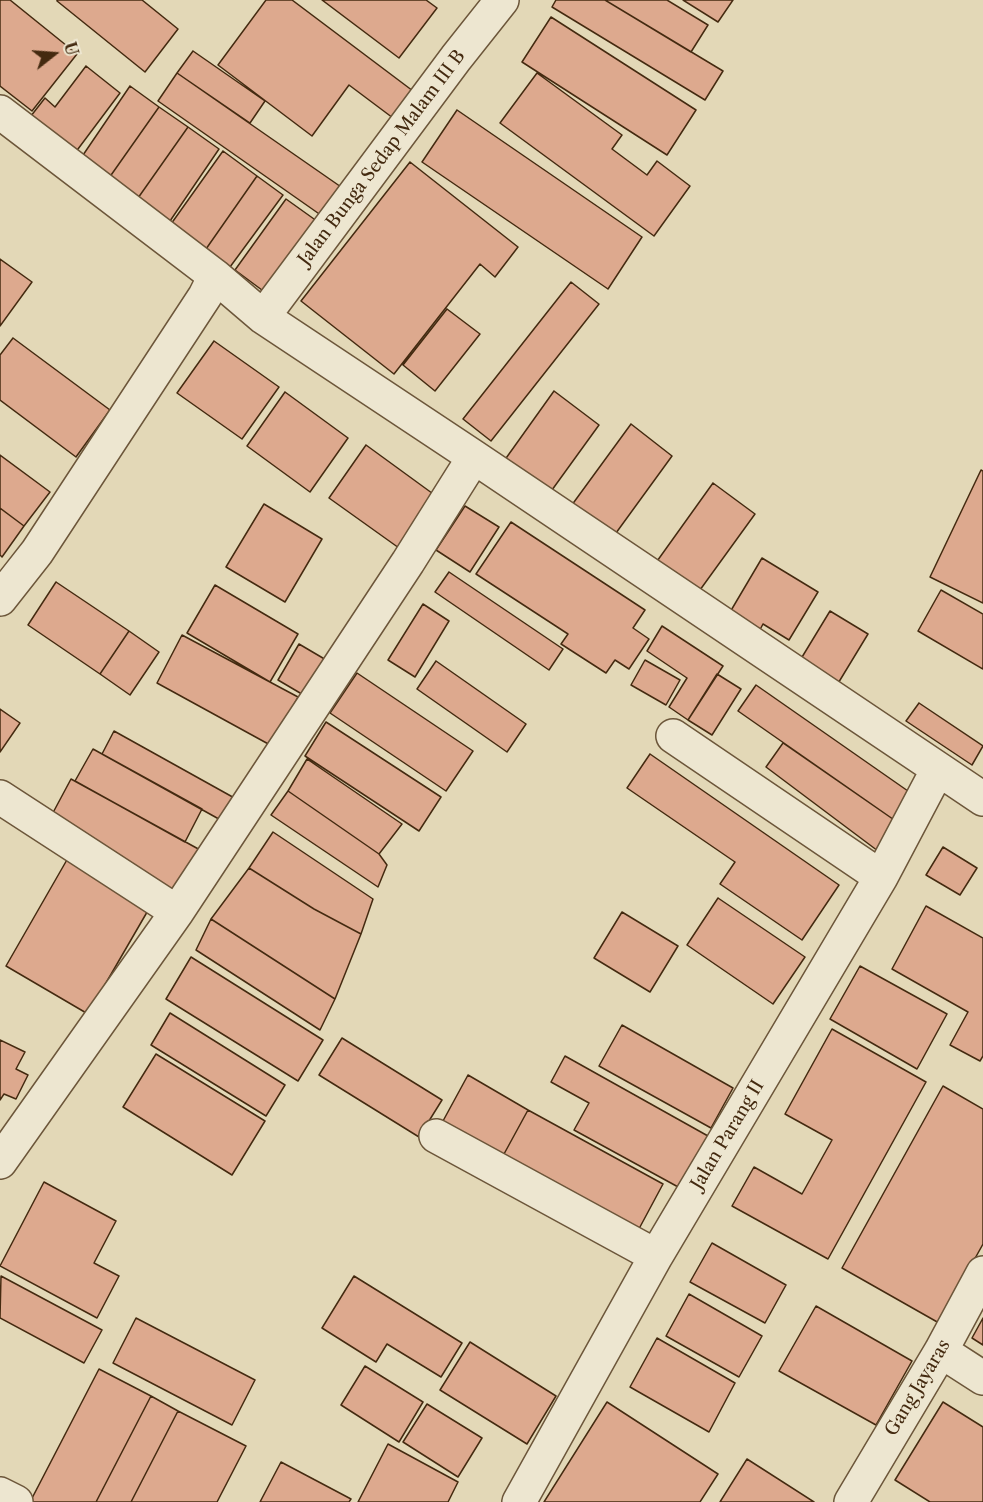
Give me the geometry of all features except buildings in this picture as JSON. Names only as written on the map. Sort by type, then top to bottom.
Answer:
[{"type":"street","name":"Jalan Bunga Sedap Malam III B","points":[[263,317],[456,58],[502,0]]},
{"type":"street","points":[[0,112],[215,276],[263,317],[983,799]]},
{"type":"street","points":[[0,598],[37,552],[205,296],[215,276]]},
{"type":"street","points":[[0,1162],[177,912],[474,457]]},
{"type":"street","points":[[673,736],[881,877]]},
{"type":"street","name":"Jalan Parang II","points":[[519,1502],[656,1256],[881,877],[938,769]]},
{"type":"street","points":[[0,797],[177,912]]},
{"type":"street","points":[[436,1136],[656,1256]]},
{"type":"street","name":"Gang Jayaras","points":[[850,1502],[941,1352],[983,1273]]},
{"type":"street","points":[[941,1352],[983,1378]]},
{"type":"street","points":[[0,1494],[16,1502]]}]
